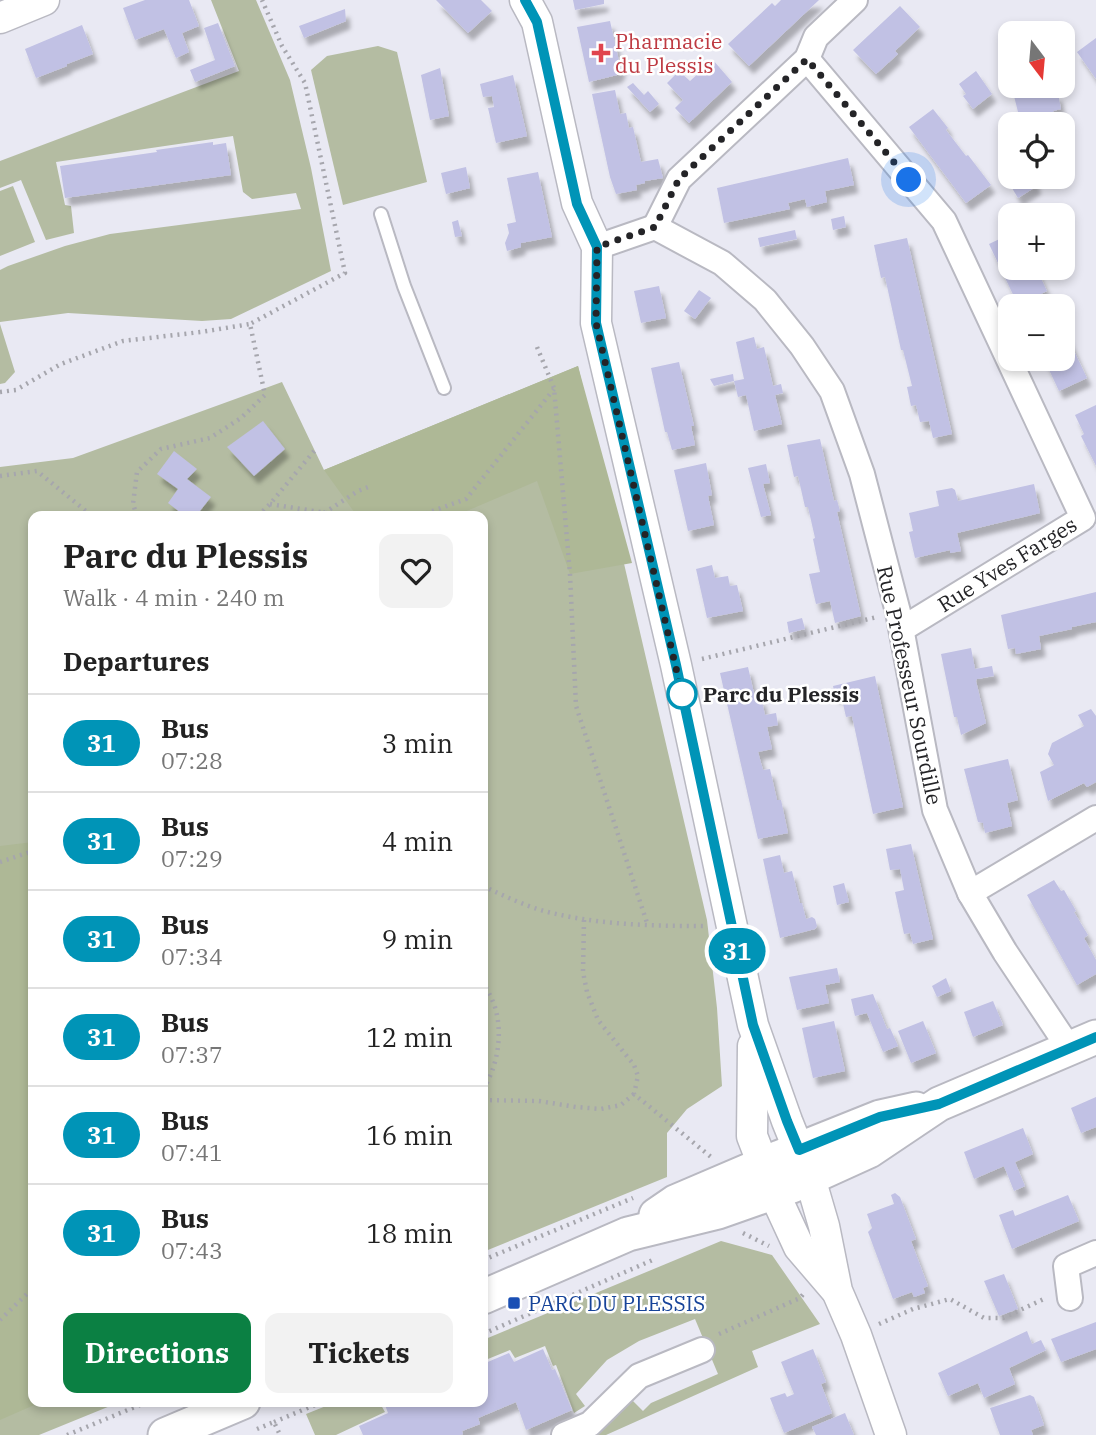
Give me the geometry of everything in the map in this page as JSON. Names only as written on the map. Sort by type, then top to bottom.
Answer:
[{"type":"main road","points":[[488,1295],[628,1234],[718,1212],[768,1178],[804,1164],[880,1117],[939,1104],[1083,1042]]},
{"type":"main road","points":[[628,1234],[675,1202],[727,1180],[768,1178]]},
{"type":"main road","points":[[165,1435],[248,1416]]},
{"type":"street","points":[[0,18],[44,0]]},
{"type":"street","points":[[597,247],[655,227],[679,179],[807,59],[816,37],[855,0]]},
{"type":"street","points":[[534,7],[577,204],[597,247],[596,323],[676,665],[753,1025],[824,1226],[830,1282]]},
{"type":"street","name":"Rue Yves Farges","points":[[807,59],[944,221],[1083,519],[900,621]]},
{"type":"street","name":"Rue Professeur Sourdille","points":[[655,227],[722,263],[765,300],[802,346],[832,391],[862,474],[900,621],[934,810],[970,893],[1005,952],[1083,1042]]},
{"type":"street","points":[[970,893],[1096,818]]},
{"type":"street","points":[[753,1025],[752,1136],[799,1247],[830,1282],[856,1335],[891,1435]]},
{"type":"street","points":[[1069,1293],[1066,1266],[1096,1253]]},
{"type":"street","points":[[564,1435],[590,1424],[639,1376],[702,1350]]},
{"type":"lane","points":[[381,214],[404,286],[444,388]]},
{"type":"path","points":[[0,392],[16,390],[61,364],[123,341],[250,324],[345,273],[305,83],[282,46],[262,0]]},
{"type":"path","points":[[135,511],[133,505],[137,472],[161,449],[210,438],[241,418],[265,395],[250,324]]},
{"type":"path","points":[[537,347],[554,388],[570,574],[576,706],[648,926]]},
{"type":"path","points":[[433,511],[466,499],[554,388]]},
{"type":"path","points":[[263,511],[314,450]]},
{"type":"path","points":[[0,475],[37,471],[86,511]]},
{"type":"path","points":[[327,511],[371,486]]},
{"type":"path","points":[[270,504],[312,511]]},
{"type":"path","points":[[705,659],[900,621]]},
{"type":"path","points":[[0,862],[28,853]]},
{"type":"path","points":[[488,888],[541,910],[584,920],[648,926],[732,926]]},
{"type":"path","points":[[488,1100],[539,1101],[601,1109],[621,1105],[634,1094],[638,1076],[634,1065],[598,1020],[587,992],[583,972],[584,920]]},
{"type":"path","points":[[488,992],[495,1007],[498,1031],[497,1061],[488,1080]]},
{"type":"path","points":[[634,1094],[718,1162],[727,1180]]},
{"type":"path","points":[[488,1258],[644,1193]]},
{"type":"path","points":[[488,1332],[663,1256]]},
{"type":"path","points":[[702,1350],[713,1337],[830,1282]]},
{"type":"path","points":[[0,1320],[28,1293]]},
{"type":"path","points":[[856,1335],[913,1309],[950,1300],[984,1318],[1003,1318],[1069,1293]]},
{"type":"path","points":[[68,1435],[135,1407]]},
{"type":"path","points":[[248,1416],[274,1422],[310,1407]]},
{"type":"path","points":[[274,1422],[281,1435]]},
{"type":"green space","points":[[211,0],[256,0],[290,80],[331,271],[231,319],[202,321],[68,313],[0,322],[0,270],[8,266],[110,234],[301,209],[296,193],[252,199],[243,192],[233,136],[56,162],[65,205],[71,206],[74,233],[46,240],[21,180],[0,188],[0,161],[239,71]]},
{"type":"green space","points":[[378,46],[397,52],[427,182],[343,205],[311,70],[327,56]]},
{"type":"green space","points":[[13,186],[35,242],[0,256],[0,191]]},
{"type":"green space","points":[[0,324],[15,372],[5,383],[0,384]]},
{"type":"green space","name":"Parc du Plessis","points":[[578,366],[707,920],[722,1086],[687,1109],[667,1133],[667,1177],[488,1250],[488,511],[28,511],[28,1407],[108,1407],[39,1435],[0,1435],[0,467],[73,458],[282,382],[324,470]]},
{"type":"green space","points":[[578,366],[632,563],[570,574],[537,481],[467,511],[353,511],[324,470]]},
{"type":"green space","points":[[28,843],[30,1407],[0,1420],[0,846]]},
{"type":"green space","points":[[721,1241],[772,1255],[820,1324],[752,1351],[758,1367],[606,1435],[590,1435],[631,1399],[643,1411],[651,1403],[718,1374],[695,1319],[639,1341],[607,1360],[576,1394],[585,1406],[574,1413],[556,1365],[553,1366],[545,1346],[515,1358],[510,1350],[488,1359],[488,1338]]},
{"type":"green space","points":[[324,1407],[382,1407],[385,1412],[336,1435],[315,1435],[306,1414]]},
{"type":"building","points":[[145,0],[189,0],[199,26],[182,33],[189,52],[176,58],[164,29],[135,40],[123,8]]},
{"type":"building","points":[[436,0],[481,0],[492,11],[468,33]]},
{"type":"building","points":[[573,0],[604,0],[604,4],[575,10]]},
{"type":"building","points":[[781,0],[819,0],[749,66],[728,44],[772,3],[775,6]]},
{"type":"building","points":[[900,6],[920,27],[895,51],[898,54],[876,74],[853,50]]},
{"type":"building","points":[[345,9],[346,21],[304,38],[299,26]]},
{"type":"building","points":[[610,21],[621,70],[617,75],[589,82],[577,27]]},
{"type":"building","points":[[218,23],[235,66],[195,82],[190,70],[215,60],[204,28]]},
{"type":"building","points":[[82,25],[93,54],[36,78],[25,49]]},
{"type":"building","points":[[1096,38],[1096,79],[1077,52]]},
{"type":"building","points":[[713,60],[732,82],[689,123],[675,108],[683,100],[667,83],[679,71],[690,81]]},
{"type":"building","points":[[440,68],[449,116],[430,120],[421,75]]},
{"type":"building","points":[[976,71],[992,94],[973,109],[963,96],[966,94],[959,84]]},
{"type":"building","points":[[513,75],[527,136],[496,143],[488,108],[494,107],[492,96],[483,97],[480,84]]},
{"type":"building","points":[[633,83],[644,95],[648,91],[659,104],[650,112],[627,87]]},
{"type":"building","points":[[615,90],[620,114],[626,113],[629,128],[633,127],[641,162],[658,159],[663,178],[636,185],[637,190],[616,194],[592,94]]},
{"type":"building","points":[[1014,98],[1059,98],[1061,109],[1053,112],[1018,112]]},
{"type":"building","points":[[933,109],[948,128],[946,130],[991,185],[966,203],[909,127]]},
{"type":"building","points":[[213,142],[213,145],[226,143],[231,175],[65,198],[60,166]]},
{"type":"building","points":[[848,158],[854,185],[825,191],[827,202],[807,207],[805,199],[788,203],[790,209],[724,223],[717,188]]},
{"type":"building","points":[[466,167],[470,188],[446,194],[441,173]]},
{"type":"building","points":[[538,172],[552,237],[521,243],[521,247],[507,251],[507,224],[516,222],[507,178]]},
{"type":"building","points":[[1013,189],[1032,189],[1018,198]]},
{"type":"building","points":[[844,216],[846,227],[833,230],[831,219]]},
{"type":"building","points":[[458,220],[462,236],[455,237],[452,222]]},
{"type":"building","points":[[795,230],[797,239],[760,247],[758,238]]},
{"type":"building","points":[[907,238],[952,434],[933,438],[929,421],[920,422],[916,405],[911,406],[907,387],[912,386],[885,277],[881,278],[874,245]]},
{"type":"building","points":[[998,240],[998,263],[989,244]]},
{"type":"building","points":[[1006,280],[1042,280],[1047,291],[1041,294],[1013,294]]},
{"type":"building","points":[[659,286],[666,318],[641,323],[634,291]]},
{"type":"building","points":[[699,290],[711,298],[695,319],[684,311]]},
{"type":"building","points":[[754,337],[757,349],[764,347],[773,386],[781,384],[783,393],[775,395],[782,424],[754,431],[746,395],[738,397],[734,381],[744,379],[736,342]]},
{"type":"building","points":[[1075,353],[1087,378],[1059,391],[1050,371],[1075,371]]},
{"type":"building","points":[[679,362],[694,426],[691,426],[695,445],[672,450],[665,432],[651,368]]},
{"type":"building","points":[[733,374],[734,381],[714,386],[710,379]]},
{"type":"building","points":[[1096,405],[1096,466],[1081,436],[1084,434],[1075,415]]},
{"type":"building","points":[[263,421],[285,449],[254,476],[227,447]]},
{"type":"building","points":[[820,439],[834,501],[837,500],[840,511],[837,512],[861,616],[835,623],[830,601],[816,604],[809,574],[820,572],[813,539],[815,538],[798,476],[794,477],[787,445]]},
{"type":"building","points":[[174,451],[197,469],[187,479],[211,497],[200,511],[178,511],[168,503],[178,489],[157,474]]},
{"type":"building","points":[[706,463],[712,495],[708,496],[714,525],[688,531],[674,470]]},
{"type":"building","points":[[766,464],[770,483],[763,484],[771,515],[761,517],[748,468]]},
{"type":"building","points":[[1034,484],[1040,513],[957,533],[961,551],[950,553],[950,550],[915,558],[909,532],[913,531],[909,513],[939,506],[936,491],[952,488],[958,501]]},
{"type":"building","points":[[712,565],[715,578],[728,576],[730,586],[737,585],[743,611],[707,618],[696,569]]},
{"type":"building","points":[[1096,592],[1096,622],[1039,636],[1041,649],[1016,654],[1015,648],[1008,649],[1001,615]]},
{"type":"building","points":[[802,618],[805,629],[789,633],[787,622]]},
{"type":"building","points":[[971,648],[975,669],[992,666],[994,676],[976,681],[986,723],[961,735],[957,717],[954,717],[941,654]]},
{"type":"building","points":[[748,667],[755,698],[761,697],[765,715],[776,713],[778,725],[767,727],[772,749],[758,752],[763,770],[770,769],[777,800],[781,800],[788,833],[758,839],[720,673]]},
{"type":"building","points":[[875,676],[903,807],[873,814],[852,716],[846,717],[841,695],[835,696],[833,686]]},
{"type":"building","points":[[1091,709],[1096,716],[1096,782],[1087,787],[1084,783],[1048,801],[1040,772],[1054,765],[1048,754],[1052,743],[1084,726],[1078,715]]},
{"type":"building","points":[[1008,759],[1018,800],[1007,803],[1012,826],[985,833],[983,823],[978,822],[964,769]]},
{"type":"building","points":[[911,844],[933,939],[913,944],[910,933],[904,934],[895,892],[904,890],[900,869],[890,870],[886,849]]},
{"type":"building","points":[[780,855],[784,873],[792,871],[806,919],[812,917],[817,926],[815,929],[780,938],[763,859]]},
{"type":"building","points":[[1054,880],[1061,891],[1064,890],[1076,911],[1074,912],[1088,935],[1084,938],[1096,960],[1096,974],[1077,985],[1027,895]]},
{"type":"building","points":[[844,883],[849,902],[837,905],[833,886]]},
{"type":"building","points":[[837,968],[840,982],[825,985],[829,1003],[797,1010],[789,977]]},
{"type":"building","points":[[946,978],[951,991],[937,997],[932,986]]},
{"type":"building","points":[[873,994],[887,1029],[890,1028],[898,1046],[883,1052],[867,1013],[855,1016],[851,999]]},
{"type":"building","points":[[993,1001],[1003,1025],[973,1037],[964,1012]]},
{"type":"building","points":[[834,1021],[845,1071],[813,1078],[802,1028]]},
{"type":"building","points":[[923,1021],[936,1053],[911,1063],[898,1031]]},
{"type":"building","points":[[1096,1097],[1096,1127],[1081,1133],[1071,1108]]},
{"type":"building","points":[[1023,1128],[1033,1154],[1015,1162],[1025,1186],[1014,1191],[1004,1166],[974,1179],[964,1152]]},
{"type":"building","points":[[895,1193],[900,1197],[916,1239],[911,1241],[928,1286],[923,1288],[925,1293],[914,1297],[912,1292],[893,1299],[868,1232],[872,1228],[867,1214],[894,1204],[891,1195]]},
{"type":"building","points":[[1068,1195],[1079,1221],[1012,1249],[999,1215],[1013,1210],[1015,1216]]},
{"type":"building","points":[[1004,1274],[1018,1309],[999,1316],[984,1281]]},
{"type":"building","points":[[1096,1322],[1096,1349],[1061,1362],[1051,1339]]},
{"type":"building","points":[[1027,1331],[1032,1344],[1041,1340],[1046,1350],[1009,1368],[1015,1384],[984,1398],[978,1383],[948,1396],[938,1373]]},
{"type":"building","points":[[543,1349],[552,1370],[555,1369],[572,1410],[526,1430],[516,1402],[478,1418],[480,1424],[462,1431],[461,1435],[363,1435],[359,1426],[388,1413],[386,1407],[488,1407],[488,1362],[509,1353],[514,1362]]},
{"type":"building","points":[[813,1349],[826,1382],[821,1384],[832,1413],[784,1433],[770,1398],[785,1393],[787,1397],[794,1394],[781,1362]]},
{"type":"building","points":[[1030,1395],[1034,1397],[1044,1425],[1031,1430],[1033,1435],[1000,1435],[990,1408]]},
{"type":"building","points":[[845,1413],[854,1435],[816,1435],[812,1427]]},
{"type":"bus line","name":"31","points":[[525,0],[537,22],[577,204],[597,247],[596,323],[676,665],[753,1025],[799,1150],[880,1117],[939,1104],[1096,1037]]},
{"type":"place","name":"Pharmacie du Plessis","points":[[601,53]]},
{"type":"place","name":"Parc du Plessis","points":[[682,694]]},
{"type":"place","name":"PARC DU PLESSIS","points":[[514,1303]]},
{"type":"route","points":[[682,694],[596,323],[597,247],[655,227],[679,179],[807,59],[909,180]]}]
